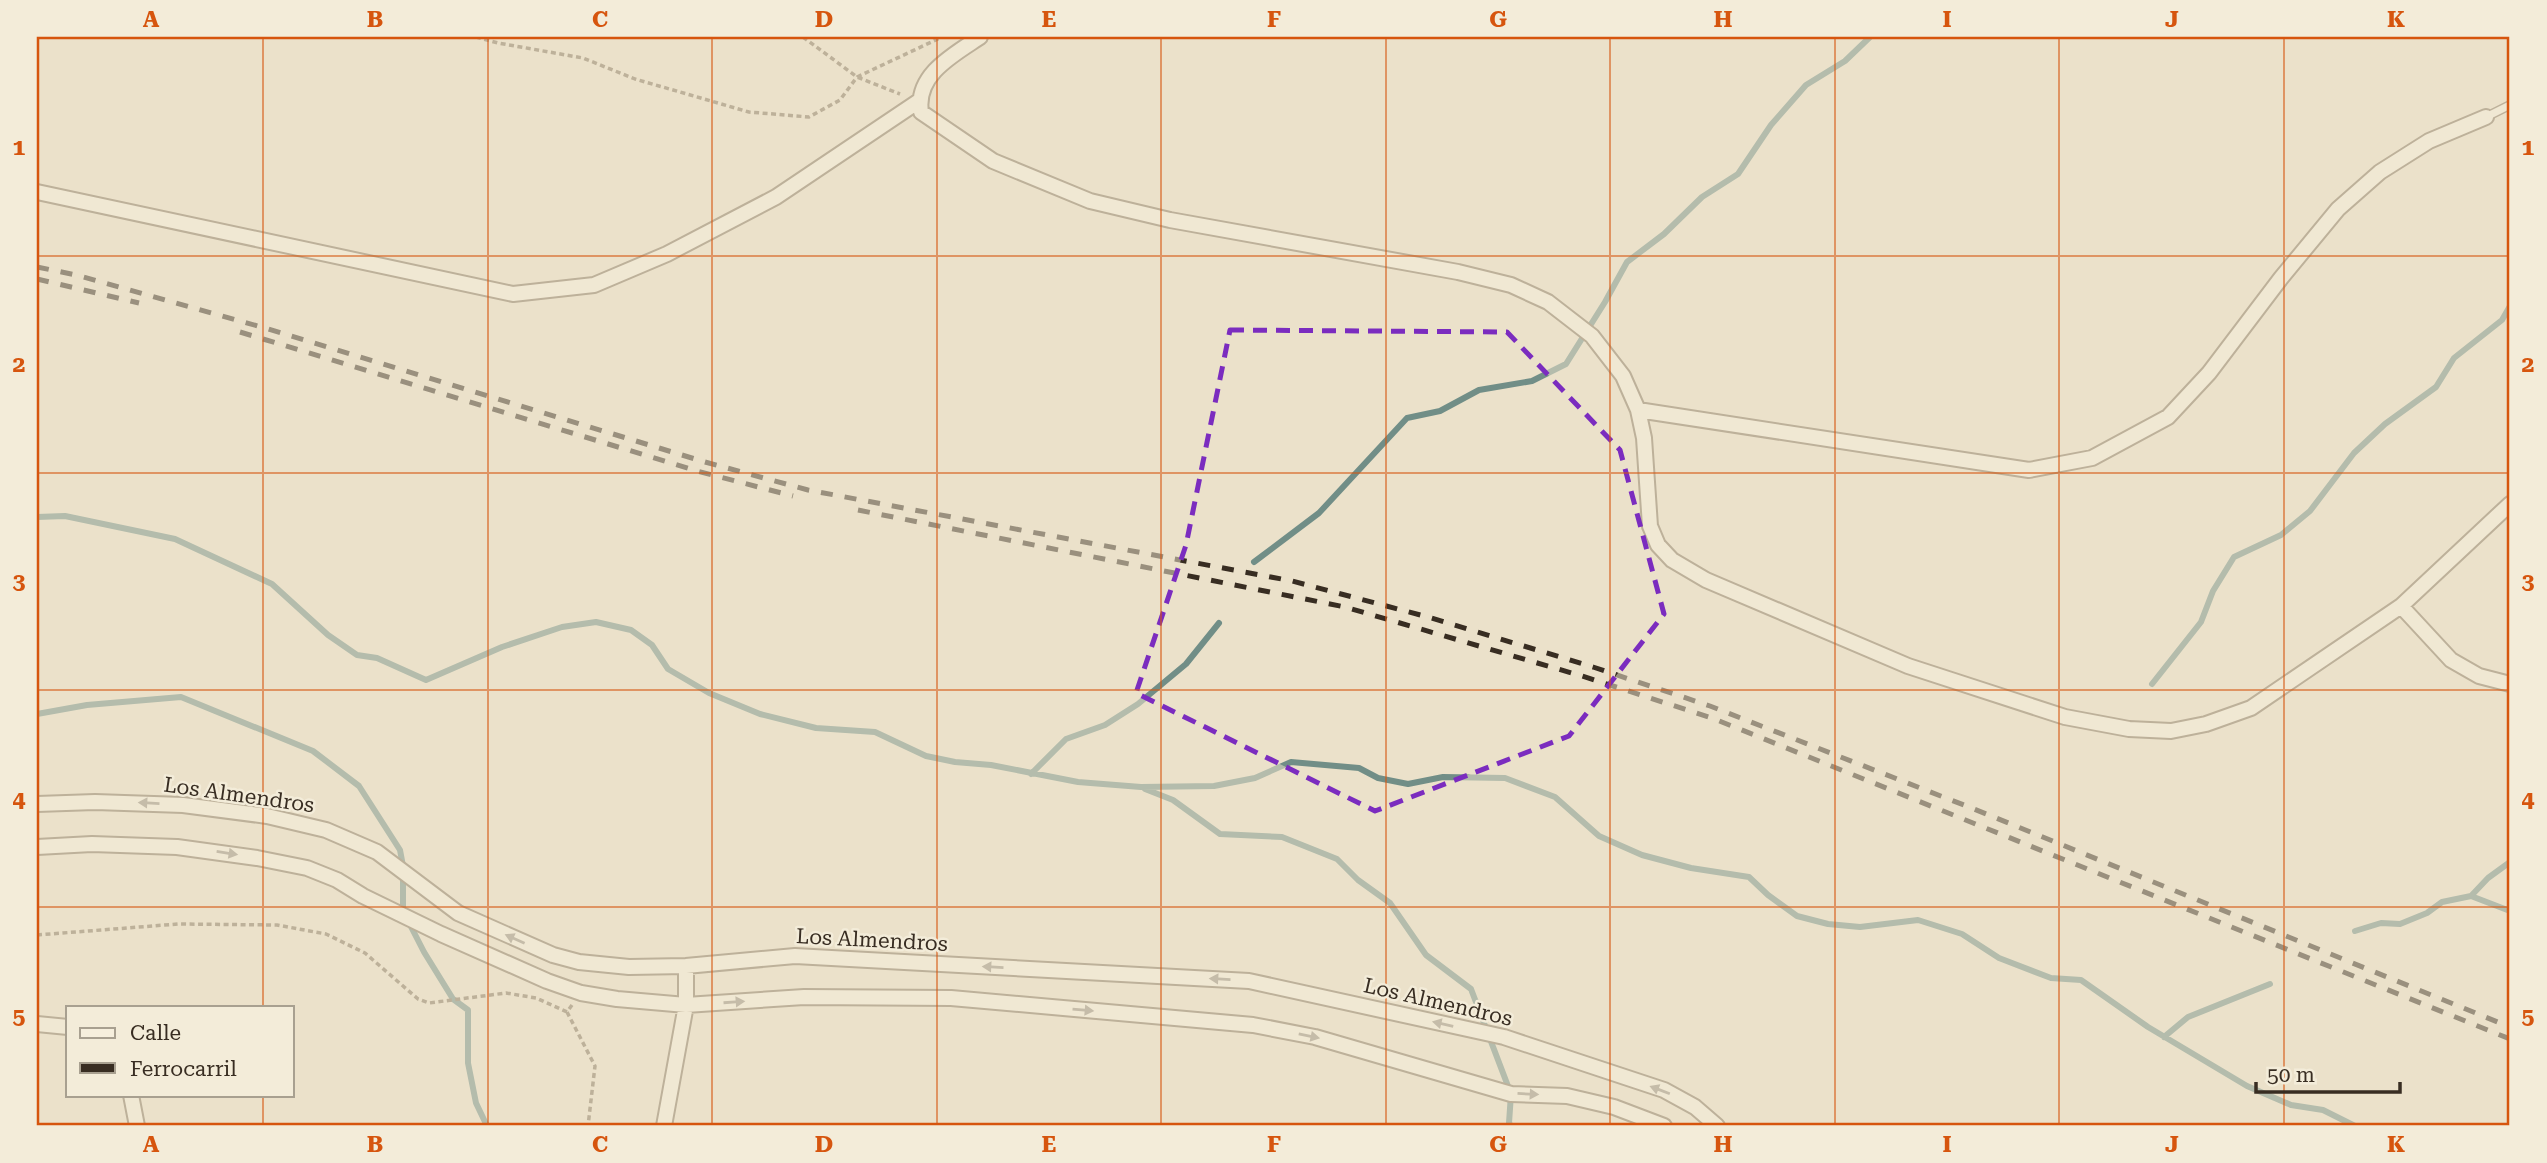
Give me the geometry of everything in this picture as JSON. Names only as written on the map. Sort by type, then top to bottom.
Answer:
[{"type":"street","points":[[37,192],[513,293],[594,285],[667,254],[776,197],[919,101],[933,72],[980,37]]},
{"type":"street","points":[[919,101],[921,112],[993,161],[1090,201],[1170,220],[1394,260],[1511,285],[1548,302],[1592,336],[1623,376],[1638,410],[1644,438],[1650,526],[1658,545],[1672,560],[1706,580],[1908,666],[2065,717],[2129,729],[2171,731],[2206,724],[2251,708],[2401,606],[2510,504]]},
{"type":"street","points":[[1638,410],[2029,470],[2092,458],[2168,417],[2209,373],[2281,278],[2338,209],[2380,173],[2428,141],[2486,117]]},
{"type":"street","points":[[2401,606],[2451,660],[2479,676],[2509,683]]},
{"type":"street","name":"Los Almendros","points":[[37,804],[95,802],[183,805],[308,825],[362,844],[392,862],[458,913],[553,955],[579,962],[629,967],[686,966],[795,956],[1250,981],[1504,1037],[1664,1090],[1695,1107],[1717,1126]]},
{"type":"street","points":[[37,847],[92,844],[177,847],[307,868],[337,880],[363,896],[441,934],[575,990],[617,999],[686,1005],[804,997],[951,998],[1253,1025],[1315,1037],[1511,1094],[1567,1096],[1614,1107],[1664,1126]]},
{"type":"street","points":[[664,1126],[686,1005],[686,966]]},
{"type":"street","points":[[37,1024],[66,1027]]},
{"type":"street","points":[[131,1096],[137,1126]]},
{"type":"lane","points":[[2486,117],[2510,105]]},
{"type":"path","points":[[476,37],[583,58],[635,79],[749,112],[809,117],[840,100],[857,77],[942,37]]},
{"type":"path","points":[[803,37],[857,77],[919,101]]},
{"type":"path","points":[[37,935],[178,924],[278,925],[326,934],[365,953],[418,999],[429,1003],[506,993],[536,998],[567,1012],[595,1066],[588,1126]]},
{"type":"path","points":[[567,1012],[575,990]]},
{"type":"highlighted area","points":[[1230,330],[1507,332],[1620,450],[1664,614],[1569,736],[1375,811],[1136,693],[1186,545]]},
{"type":"waterway","points":[[1254,562],[1319,513],[1407,418],[1440,411],[1479,390],[1532,381],[1566,364],[1627,262],[1664,234],[1702,197],[1738,174],[1771,125],[1806,85],[1845,61],[1870,37]]},
{"type":"waterway","points":[[2152,684],[2201,622],[2213,591],[2234,557],[2281,535],[2310,511],[2354,453],[2385,424],[2436,387],[2454,358],[2502,320],[2510,306]]},
{"type":"waterway","points":[[37,517],[65,516],[175,539],[272,584],[328,635],[357,655],[377,658],[426,680],[502,647],[562,627],[596,622],[631,630],[652,645],[668,669],[709,693],[760,714],[816,728],[875,732],[926,756],[955,762],[991,765],[1078,782],[1141,787],[1214,786],[1255,778],[1291,762],[1359,768],[1378,778],[1408,784],[1443,777],[1505,778],[1555,797],[1599,836],[1642,855],[1691,868],[1749,877],[1797,916],[1828,924],[1860,927],[1918,920],[1962,934],[1999,958],[2051,978],[2081,980],[2148,1027],[2247,1086],[2291,1105],[2323,1110],[2355,1126]]},
{"type":"waterway","points":[[1031,774],[1066,739],[1105,725],[1138,704],[1186,664],[1219,623]]},
{"type":"waterway","points":[[37,714],[87,705],[181,697],[313,751],[359,786],[400,850],[403,866],[403,911],[453,999],[468,1010],[468,1063],[476,1103],[487,1126]]},
{"type":"waterway","points":[[1145,789],[1173,800],[1220,834],[1282,837],[1337,859],[1358,880],[1390,903],[1426,955],[1471,989],[1511,1094],[1511,1126]]},
{"type":"waterway","points":[[2471,896],[2488,878],[2510,862]]},
{"type":"waterway","points":[[2355,931],[2381,923],[2400,924],[2427,913],[2442,902],[2471,896],[2510,911]]},
{"type":"waterway","points":[[2164,1037],[2188,1017],[2270,984]]},
{"type":"railway","points":[[37,267],[76,275],[265,328],[705,462],[808,490],[1292,581],[1428,617],[1593,667],[1710,706],[1969,807],[2510,1027]]},
{"type":"railway","points":[[37,279],[139,303]]},
{"type":"railway","points":[[240,332],[697,471],[793,496]]},
{"type":"railway","points":[[858,510],[1345,607],[1582,676],[1712,718],[2510,1039]]}]
